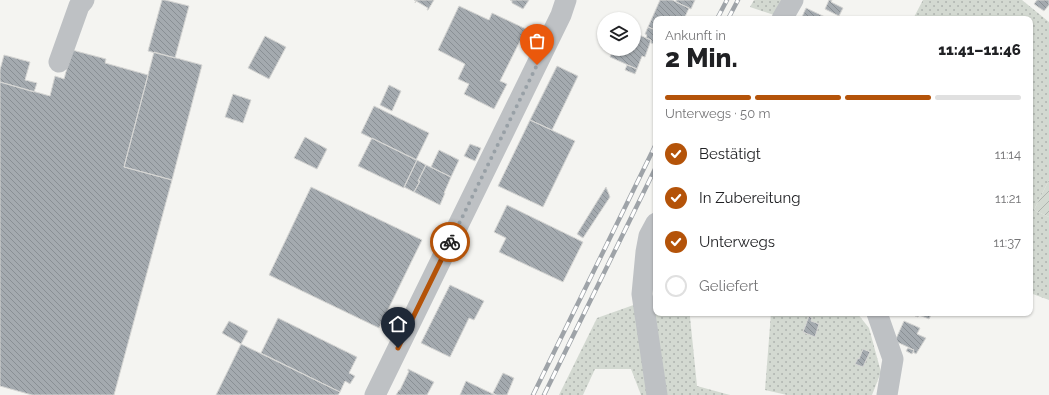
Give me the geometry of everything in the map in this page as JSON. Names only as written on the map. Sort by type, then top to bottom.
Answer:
[{"type":"street","points":[[59,62],[79,6],[84,0]]},
{"type":"street","points":[[375,395],[561,15],[566,0]]},
{"type":"street","points":[[784,16],[793,0]]},
{"type":"street","points":[[653,229],[649,236],[646,252],[642,294],[657,395]]},
{"type":"street","points":[[879,316],[893,359],[887,395]]},
{"type":"shaded area","points":[[754,0],[781,0],[774,15],[750,7]]},
{"type":"shaded area","points":[[923,0],[1022,0],[1049,22],[1049,180],[1034,210],[1049,217],[1049,300],[1033,294],[1033,16],[915,16]]},
{"type":"shaded area","points":[[1049,180],[1049,217],[1034,210]]},
{"type":"shaded area","points":[[653,298],[653,316],[690,316],[697,386],[730,395],[641,395],[631,369],[595,369],[583,395],[559,395],[597,318]]},
{"type":"shaded area","points":[[771,316],[859,316],[869,328],[881,372],[872,395],[787,395],[765,390]]},
{"type":"building","points":[[162,0],[189,6],[175,58],[148,51]]},
{"type":"building","points":[[414,0],[434,0],[427,10],[428,8]]},
{"type":"building","points":[[510,0],[529,0],[523,9],[512,3]]},
{"type":"building","points":[[660,0],[672,0],[689,8],[685,16],[653,16],[653,29],[648,27]]},
{"type":"building","points":[[676,0],[695,0],[691,9],[676,2]]},
{"type":"building","points":[[829,0],[832,0],[831,2],[843,8],[839,16],[825,9]]},
{"type":"building","points":[[1037,0],[1049,0],[1049,5],[1044,11],[1034,4]]},
{"type":"building","points":[[459,6],[489,20],[492,13],[526,29],[500,81],[507,84],[494,109],[464,94],[469,84],[458,79],[465,64],[438,50]]},
{"type":"building","points":[[806,8],[823,16],[802,16]]},
{"type":"building","points":[[648,27],[653,29],[653,44],[651,43],[651,40],[646,38],[647,35],[645,34]]},
{"type":"building","points":[[265,36],[286,47],[269,79],[248,68]]},
{"type":"building","points":[[641,36],[651,40],[645,57],[642,56],[637,69],[610,57],[641,56]]},
{"type":"building","points":[[72,50],[106,59],[105,63],[148,75],[124,167],[172,180],[114,395],[32,395],[0,386],[0,82],[50,96],[55,76],[64,79]]},
{"type":"building","points":[[154,52],[202,65],[172,180],[124,167]]},
{"type":"building","points":[[4,55],[30,62],[25,80],[37,83],[34,92],[0,82],[0,70]]},
{"type":"building","points":[[627,65],[637,69],[635,74],[625,70]]},
{"type":"building","points":[[557,66],[578,76],[552,130],[530,120]]},
{"type":"building","points":[[389,85],[401,91],[392,111],[380,105]]},
{"type":"building","points":[[233,94],[251,100],[243,123],[225,117]]},
{"type":"building","points":[[374,106],[429,133],[416,160],[361,133]]},
{"type":"building","points":[[530,120],[575,141],[543,207],[498,186]]},
{"type":"building","points":[[305,137],[327,149],[317,169],[294,158]]},
{"type":"building","points":[[372,138],[417,160],[404,188],[358,166]]},
{"type":"building","points":[[470,144],[481,148],[475,161],[464,156]]},
{"type":"building","points":[[439,150],[459,160],[451,177],[431,167]]},
{"type":"building","points":[[417,160],[426,165],[414,192],[404,187]]},
{"type":"building","points":[[426,165],[451,177],[440,205],[414,192]]},
{"type":"building","points":[[311,187],[422,240],[379,328],[269,275]]},
{"type":"building","points":[[606,187],[610,197],[583,238],[577,234]]},
{"type":"building","points":[[507,205],[583,242],[563,282],[499,252],[506,238],[494,232]]},
{"type":"building","points":[[450,285],[484,301],[474,320],[469,318],[450,357],[421,343]]},
{"type":"building","points":[[809,316],[812,318],[811,321],[819,324],[815,337],[803,332]]},
{"type":"building","points":[[922,316],[930,316],[929,319]]},
{"type":"building","points":[[278,318],[357,357],[349,373],[355,376],[350,384],[345,381],[340,392],[261,353]]},
{"type":"building","points":[[229,321],[248,331],[241,344],[222,333]]},
{"type":"building","points":[[904,321],[920,328],[917,334],[926,338],[916,354],[913,352],[914,350],[895,341]]},
{"type":"building","points":[[241,344],[340,392],[338,395],[216,395]]},
{"type":"building","points":[[908,348],[914,350],[912,354],[906,351]]},
{"type":"building","points":[[863,349],[870,352],[863,367],[855,364]]},
{"type":"building","points":[[408,369],[434,382],[427,395],[396,395],[409,371]]},
{"type":"building","points":[[503,373],[514,378],[507,395],[497,395],[493,393]]},
{"type":"building","points":[[466,381],[495,395],[460,395]]},
{"type":"railway","points":[[719,16],[727,0]]},
{"type":"railway","points":[[730,16],[738,0]]},
{"type":"railway","points":[[533,395],[653,150]]},
{"type":"railway","points":[[544,395],[653,173]]},
{"type":"way so far","points":[[450,242],[537,65]]},
{"type":"route","points":[[398,348],[450,242]]}]
